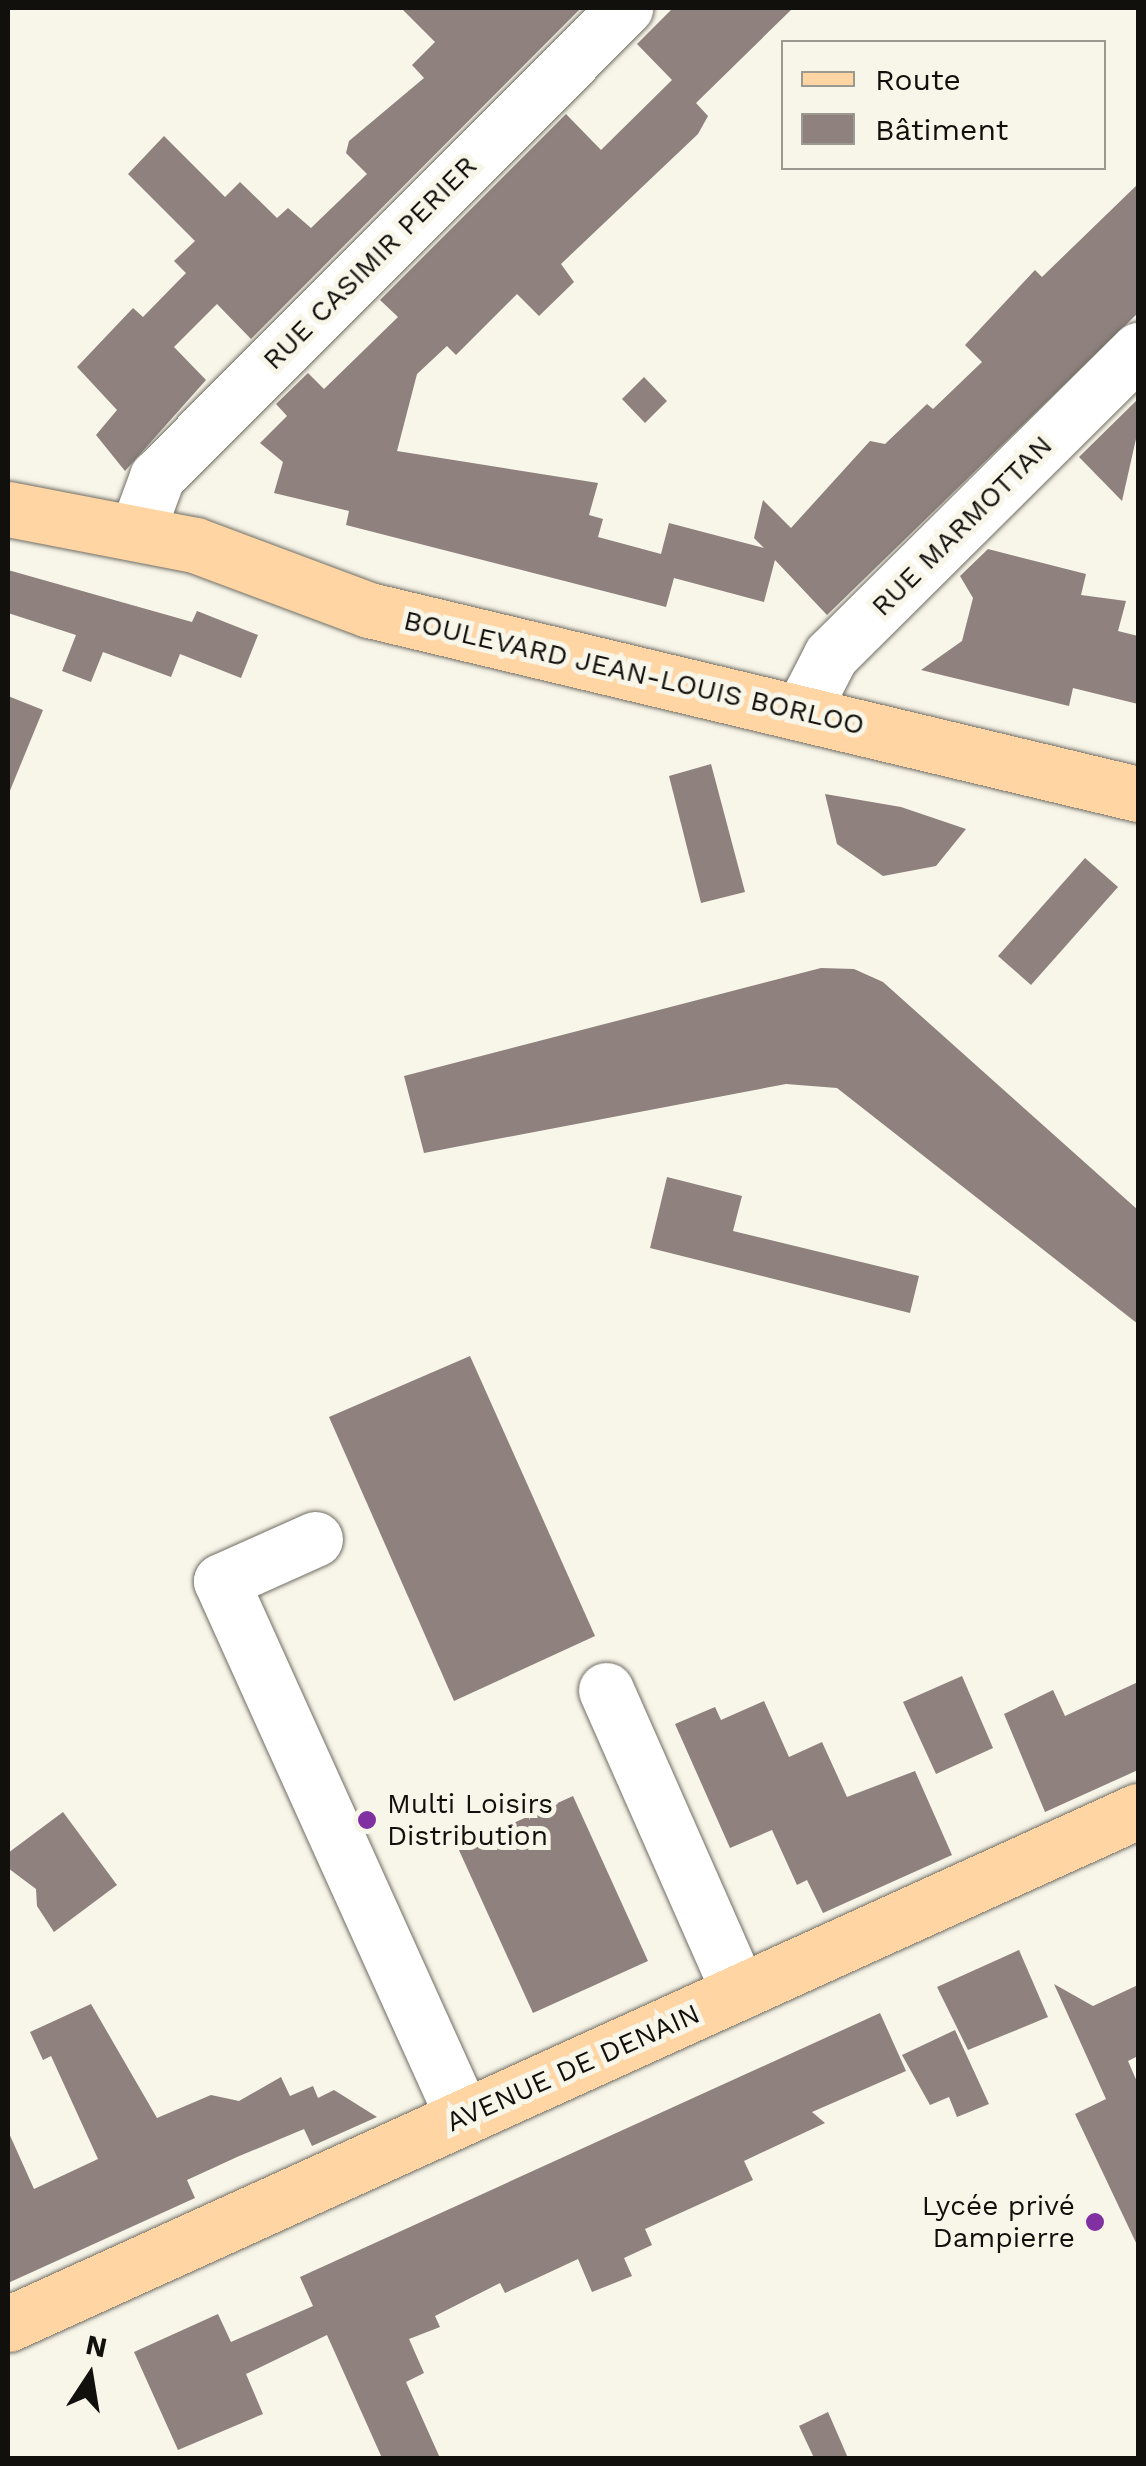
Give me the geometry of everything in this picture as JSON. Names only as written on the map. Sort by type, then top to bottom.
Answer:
[{"type":"main road","name":"BOULEVARD JEAN-LOUIS BORLOO","points":[[8,470],[137,531]]},
{"type":"main road","name":"BOULEVARD JEAN-LOUIS BORLOO","points":[[8,509],[137,531],[211,550],[369,610],[1138,794]]},
{"type":"main road","name":"AVENUE DE DENAIN","points":[[8,2324],[1138,1811]]},
{"type":"main road","name":"AVENUE DE DENAIN","points":[[8,2356],[1138,1844]]},
{"type":"street","name":"RUE CASIMIR PERIER","points":[[137,531],[157,477],[625,8]]},
{"type":"street","name":"RUE MARMOTTAN","points":[[801,713],[831,656],[1138,350]]},
{"type":"street","points":[[315,1539],[221,1581],[463,2118]]},
{"type":"street","points":[[606,1690],[739,1992]]},
{"type":"building","points":[[401,8],[581,8],[251,339],[217,304],[174,347],[206,380],[125,471],[96,435],[117,410],[77,367],[133,308],[143,317],[186,273],[174,261],[195,241],[128,174],[164,136],[225,197],[240,182],[277,218],[288,208],[311,228],[367,174],[346,153],[349,141],[424,78],[412,65],[435,42]]},
{"type":"building","points":[[673,8],[793,8],[696,103],[708,116],[698,134],[561,264],[574,282],[539,316],[517,294],[456,355],[447,346],[417,374],[397,451],[598,483],[589,515],[603,519],[598,537],[661,554],[669,523],[764,548],[754,538],[763,500],[791,528],[870,441],[885,444],[927,404],[933,409],[982,362],[965,345],[1035,270],[1042,277],[1138,184],[1138,313],[827,615],[775,560],[764,602],[674,578],[666,607],[346,525],[349,511],[274,493],[283,462],[260,443],[287,416],[276,404],[308,373],[324,389],[398,317],[380,300],[566,114],[601,150],[672,80],[637,44]]},
{"type":"building","points":[[644,377],[667,401],[645,423],[622,399]]},
{"type":"building","points":[[1138,399],[1138,430],[1122,501],[1079,457]]},
{"type":"building","points":[[988,549],[1086,574],[1081,595],[1126,601],[1118,631],[1138,636],[1138,704],[1073,688],[1069,706],[921,670],[962,641],[973,598],[960,576]]},
{"type":"building","points":[[8,570],[192,622],[197,611],[258,635],[241,678],[180,654],[171,677],[103,652],[91,682],[62,671],[76,635],[8,613]]},
{"type":"building","points":[[8,696],[43,710],[9,793],[8,793]]},
{"type":"building","points":[[711,764],[745,892],[701,903],[669,776]]},
{"type":"building","points":[[825,794],[901,807],[966,829],[936,866],[883,876],[837,844]]},
{"type":"building","points":[[1085,858],[1118,887],[1031,985],[998,956]]},
{"type":"building","points":[[821,968],[854,969],[883,982],[1138,1210],[1138,1324],[837,1088],[786,1084],[424,1153],[404,1076]]},
{"type":"building","points":[[667,1177],[742,1196],[733,1231],[919,1276],[910,1313],[650,1248]]},
{"type":"building","points":[[470,1356],[595,1636],[454,1701],[329,1417]]},
{"type":"building","points":[[962,1676],[993,1748],[936,1774],[903,1702]]},
{"type":"building","points":[[1138,1682],[1138,1770],[1045,1812],[1004,1714],[1053,1690],[1065,1716]]},
{"type":"building","points":[[764,1701],[789,1757],[822,1742],[847,1797],[915,1771],[952,1855],[823,1913],[807,1880],[797,1885],[772,1830],[730,1848],[675,1724],[715,1707],[721,1720]]},
{"type":"building","points":[[573,1796],[648,1961],[533,2013],[458,1848]]},
{"type":"building","points":[[63,1812],[117,1885],[54,1932],[37,1906],[36,1889],[8,1868],[8,1853]]},
{"type":"building","points":[[1019,1950],[1048,2017],[968,2050],[937,1987]]},
{"type":"building","points":[[1054,1984],[1093,2006],[1138,1985],[1138,2056],[1128,2061],[1138,2084],[1138,2247],[1075,2114],[1106,2099]]},
{"type":"building","points":[[91,2004],[157,2118],[211,2095],[239,2101],[281,2077],[290,2096],[313,2086],[318,2098],[334,2090],[377,2117],[312,2146],[304,2129],[237,2157],[187,2180],[195,2198],[8,2283],[8,2131],[34,2189],[98,2159],[51,2056],[43,2060],[30,2032]]},
{"type":"building","points":[[880,2013],[906,2071],[812,2112],[825,2123],[744,2161],[753,2180],[645,2229],[652,2245],[624,2258],[632,2276],[592,2292],[578,2259],[505,2293],[500,2283],[435,2316],[440,2327],[409,2339],[424,2373],[406,2382],[440,2458],[382,2458],[327,2335],[246,2374],[263,2414],[178,2450],[134,2352],[218,2314],[231,2342],[313,2306],[300,2277]]},
{"type":"building","points":[[955,2030],[989,2104],[957,2117],[949,2097],[930,2105],[902,2055]]},
{"type":"building","points":[[828,2412],[848,2458],[814,2458],[799,2426]]},
{"type":"place","name":"Multi Loisirs Distribution","points":[[367,1820]]},
{"type":"place","name":"Lycée privé Dampierre","points":[[1095,2222]]}]
